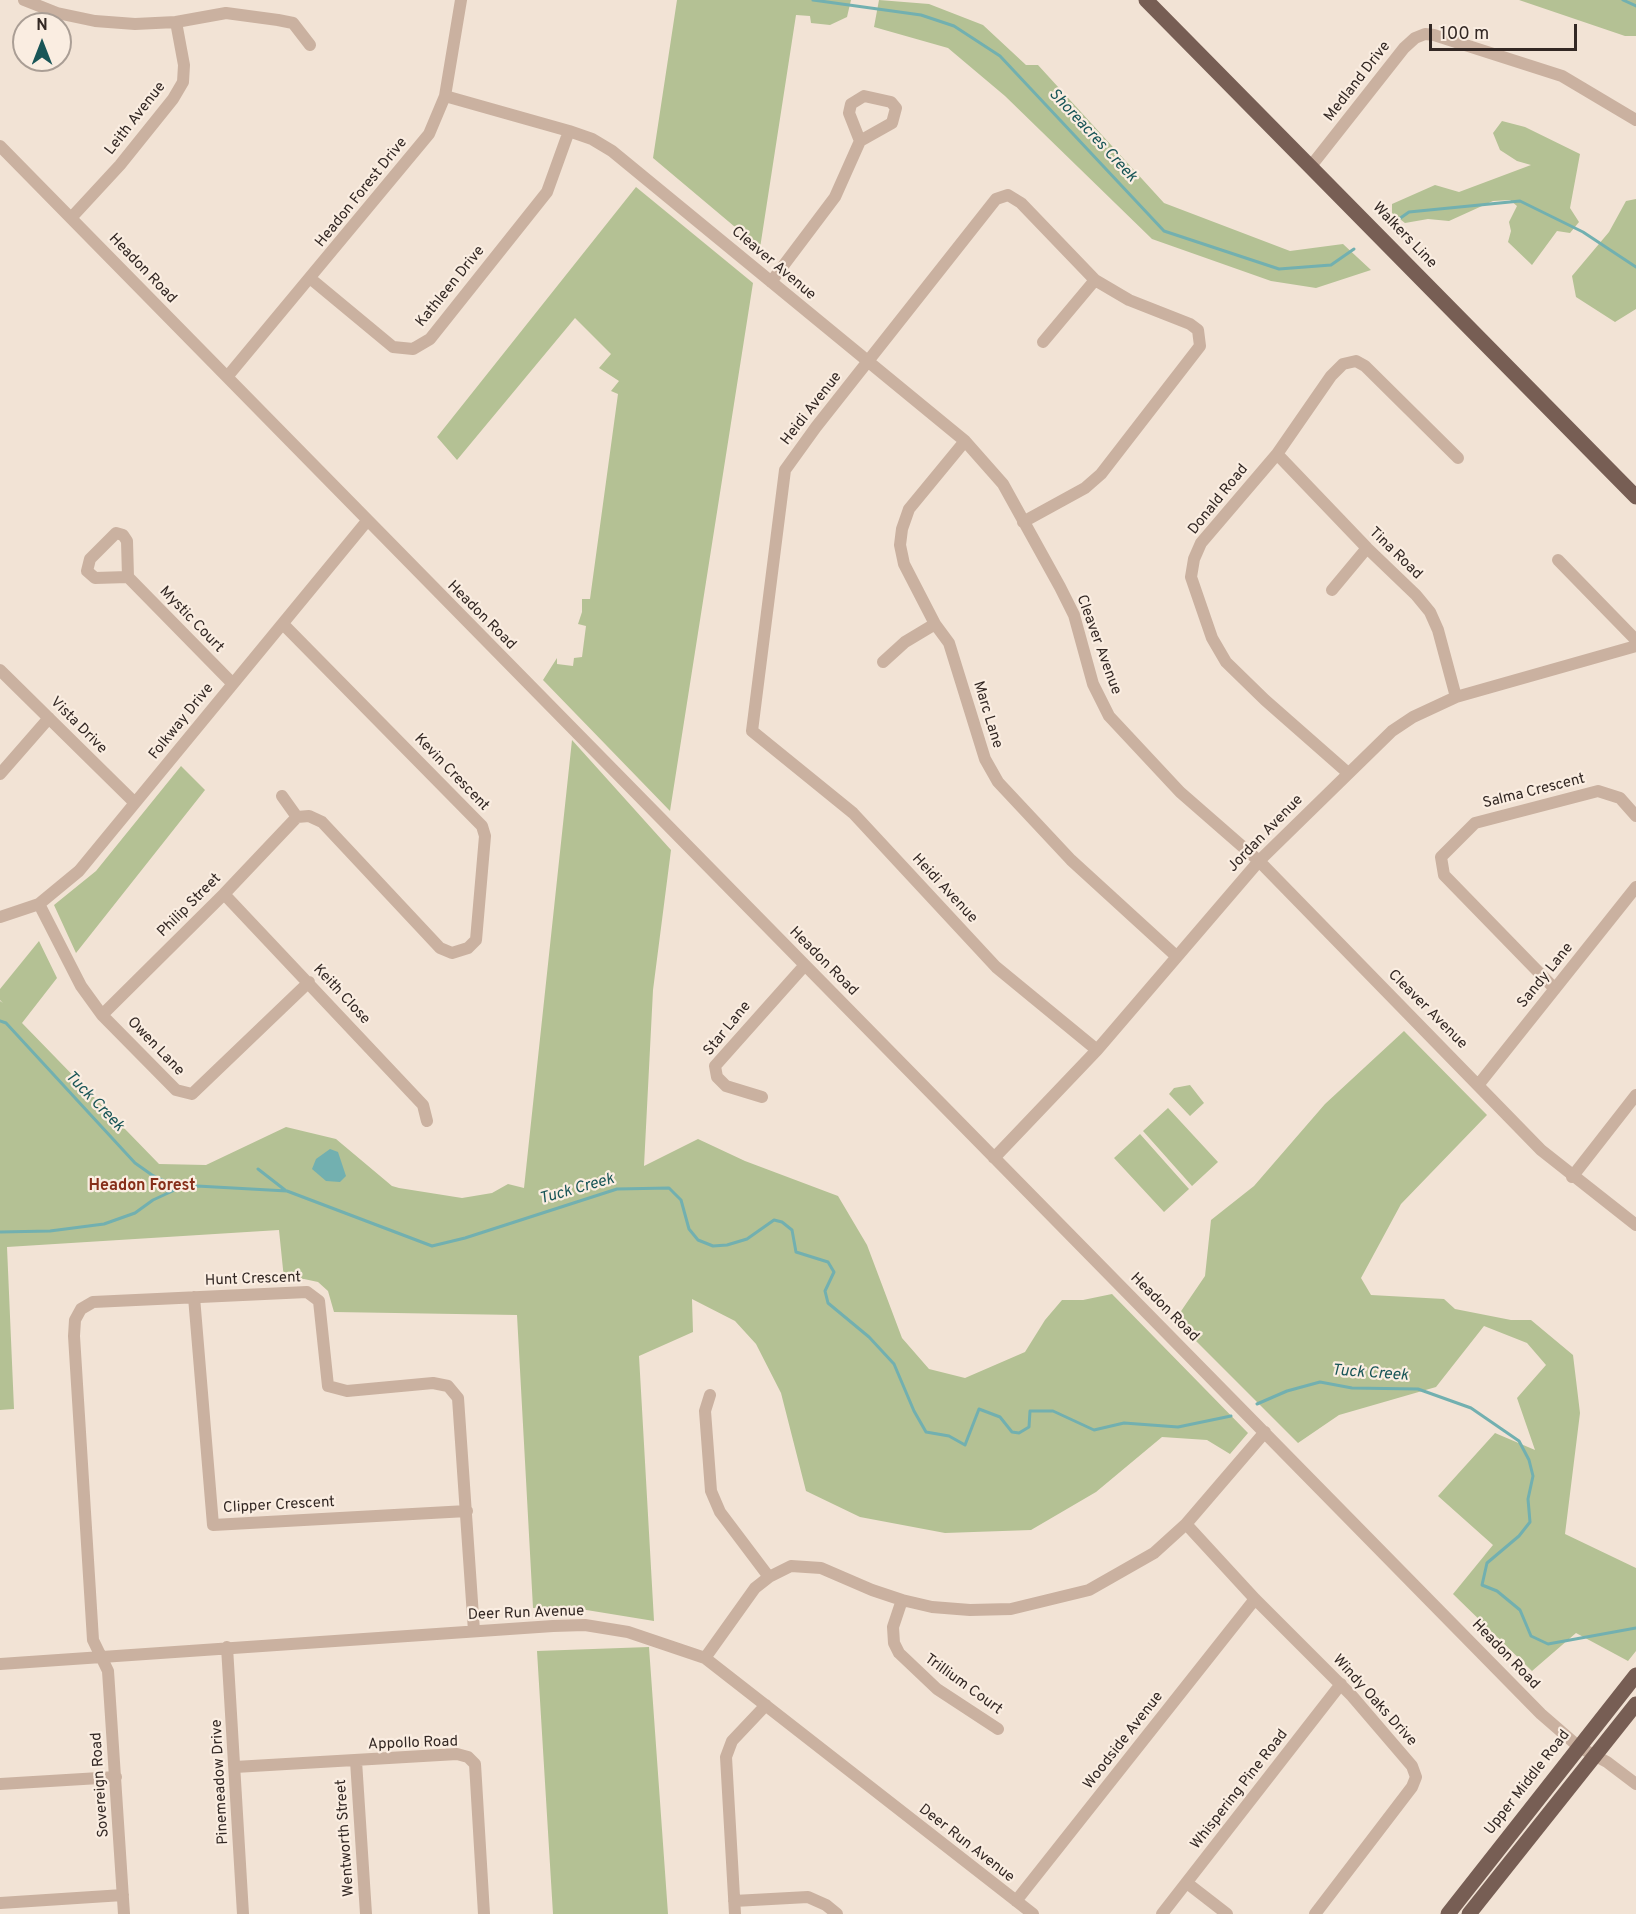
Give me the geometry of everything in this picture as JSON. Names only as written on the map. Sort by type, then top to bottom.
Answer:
[{"type":"main road","name":"Walkers Line","points":[[1154,3],[1636,497]]},
{"type":"main road","name":"Upper Middle Road","points":[[1448,1914],[1636,1675]]},
{"type":"main road","points":[[1469,1914],[1636,1704]]},
{"type":"street","points":[[24,0],[57,13],[95,21],[135,24],[176,22],[226,12],[278,20],[293,23],[310,45]]},
{"type":"street","name":"Headon Forest Drive","points":[[227,377],[311,279],[429,134],[445,96],[461,0]]},
{"type":"street","name":"Leith Avenue","points":[[71,218],[120,165],[173,99],[183,82],[184,65],[176,22]]},
{"type":"street","name":"Medland Drive","points":[[1311,166],[1404,48],[1415,38],[1425,34],[1562,76],[1636,120]]},
{"type":"street","name":"Cleaver Avenue","points":[[445,96],[592,139],[635,167],[867,363],[965,441],[1004,484],[1074,615],[1093,684],[1109,716],[1180,792],[1258,861],[1479,1084],[1541,1150],[1572,1177],[1636,1225]]},
{"type":"street","name":"Kathleen Drive","points":[[311,279],[393,347],[413,349],[422,344],[430,339],[547,192],[569,131]]},
{"type":"street","points":[[771,282],[830,204],[860,141]]},
{"type":"street","name":"Headon Road","points":[[0,146],[1541,1714],[1579,1747],[1596,1755],[1636,1784]]},
{"type":"street","name":"Heidi Avenue","points":[[1023,522],[1085,488],[1101,474],[1200,346],[1198,330],[1190,324],[1129,300],[1095,280],[1021,203],[1008,195],[996,199],[785,470],[752,731],[853,813],[996,966],[1097,1050]]},
{"type":"street","points":[[1043,342],[1095,280]]},
{"type":"street","name":"Donald Road","points":[[1348,773],[1265,700],[1226,662],[1212,638],[1191,577],[1194,559],[1201,543],[1277,453],[1331,376],[1343,364],[1356,361],[1365,366],[1458,458]]},
{"type":"street","name":"Marc Lane","points":[[965,441],[909,509],[902,529],[900,545],[904,564],[935,624],[949,643],[986,759],[998,782],[1071,860],[1175,955]]},
{"type":"street","name":"Tina Road","points":[[1277,453],[1430,612],[1438,630],[1456,697]]},
{"type":"street","name":"Folkway Drive","points":[[0,917],[39,904],[79,871],[367,521]]},
{"type":"street","points":[[1332,590],[1367,548]]},
{"type":"street","points":[[1558,560],[1636,640]]},
{"type":"street","name":"Mystic Court","points":[[128,577],[232,683]]},
{"type":"street","name":"Kevin Crescent","points":[[283,624],[482,826],[485,836],[476,940],[468,948],[452,953],[440,948],[322,822],[309,816],[297,817]]},
{"type":"street","points":[[884,662],[905,642],[935,624]]},
{"type":"street","name":"Jordan Avenue","points":[[994,1158],[1097,1050],[1175,955],[1258,861],[1392,731],[1413,717],[1456,697],[1636,646]]},
{"type":"street","name":"Vista Drive","points":[[0,669],[135,803]]},
{"type":"street","points":[[0,774],[49,718]]},
{"type":"street","name":"Salma Crescent","points":[[1555,989],[1444,874],[1441,857],[1475,823],[1598,791],[1620,798],[1636,816]]},
{"type":"street","points":[[282,796],[297,817]]},
{"type":"street","name":"Philip Street","points":[[102,1015],[224,894],[297,817]]},
{"type":"street","name":"Sandy Lane","points":[[1479,1084],[1636,887]]},
{"type":"street","name":"Keith Close","points":[[224,894],[423,1105],[427,1121]]},
{"type":"street","name":"Owen Lane","points":[[39,904],[81,986],[102,1015],[176,1090],[192,1094],[309,982]]},
{"type":"street","name":"Star Lane","points":[[762,1097],[726,1086],[717,1077],[715,1066],[805,965]]},
{"type":"street","points":[[1572,1177],[1636,1095]]},
{"type":"street","name":"Hunt Crescent","points":[[101,1655],[93,1640],[75,1320],[81,1309],[93,1302],[307,1292],[319,1301],[328,1386],[347,1391],[433,1383],[448,1386],[458,1398],[474,1631]]},
{"type":"street","name":"Clipper Crescent","points":[[194,1297],[213,1525],[467,1511]]},
{"type":"street","points":[[710,1395],[705,1411],[711,1491],[720,1512],[769,1577]]},
{"type":"street","points":[[705,1658],[755,1588],[769,1577],[791,1566],[821,1568],[872,1590],[932,1607],[970,1610],[1011,1608],[1050,1601],[1089,1590],[1154,1553],[1186,1524],[1264,1431]]},
{"type":"street","name":"Windy Oaks Drive","points":[[1186,1524],[1255,1599],[1341,1684],[1412,1766],[1416,1777],[1412,1786],[1315,1914]]},
{"type":"street","name":"Woodside Avenue","points":[[1016,1901],[1255,1599]]},
{"type":"street","name":"Trillium Court","points":[[902,1600],[893,1627],[894,1643],[899,1653],[937,1689],[999,1729]]},
{"type":"street","name":"Deer Run Avenue","points":[[0,1664],[101,1655],[585,1625],[628,1632],[705,1658],[1033,1914]]},
{"type":"street","name":"Pinemeadow Drive","points":[[227,1647],[243,1914]]},
{"type":"street","name":"Sovereign Road","points":[[101,1655],[108,1671],[124,1914]]},
{"type":"street","name":"Whispering Pine Road","points":[[1162,1914],[1341,1684]]},
{"type":"street","points":[[735,1914],[726,1757],[732,1741],[766,1705]]},
{"type":"street","name":"Appollo Road","points":[[235,1767],[457,1754],[468,1757],[475,1764],[484,1914]]},
{"type":"street","name":"Wentworth Street","points":[[356,1761],[366,1914]]},
{"type":"street","points":[[0,1784],[116,1777]]},
{"type":"street","points":[[1187,1883],[1227,1914]]},
{"type":"street","points":[[0,1903],[123,1895]]},
{"type":"street","points":[[734,1901],[808,1897],[826,1905],[837,1914]]},
{"type":"green space","points":[[677,0],[851,0],[847,17],[830,25],[811,23],[810,16],[796,15],[760,248],[653,158]]},
{"type":"green space","points":[[879,0],[929,4],[983,25],[1026,65],[1038,65],[1164,203],[1290,251],[1343,244],[1371,270],[1316,288],[1271,281],[1152,239],[1005,96],[948,48],[874,27]]},
{"type":"green space","points":[[1519,0],[1636,0],[1636,36],[1625,36]]},
{"type":"green space","points":[[1502,121],[1525,127],[1580,154],[1570,208],[1579,222],[1570,233],[1557,231],[1532,265],[1508,242],[1511,231],[1509,222],[1517,206],[1510,200],[1493,201],[1449,221],[1428,219],[1405,223],[1392,213],[1392,204],[1435,185],[1459,192],[1531,165],[1517,161],[1500,150],[1493,133]]},
{"type":"green space","points":[[636,187],[753,283],[670,811],[543,680],[557,658],[557,664],[573,666],[574,658],[582,657],[586,626],[578,624],[582,612],[582,599],[590,599],[618,394],[611,391],[619,381],[599,368],[611,354],[575,318],[457,460],[437,437]]},
{"type":"green space","points":[[1636,199],[1636,309],[1615,322],[1576,297],[1572,276],[1609,232],[1626,201]]},
{"type":"green space","points":[[572,740],[671,850],[653,990],[644,1166],[698,1139],[745,1161],[838,1196],[867,1245],[902,1338],[929,1369],[965,1378],[1025,1352],[1045,1320],[1062,1300],[1083,1300],[1112,1294],[1248,1433],[1230,1454],[1207,1440],[1162,1437],[1096,1492],[1031,1530],[945,1533],[860,1517],[806,1491],[781,1393],[756,1344],[735,1321],[692,1299],[693,1332],[639,1356],[654,1621],[568,1607],[533,1608],[517,1315],[334,1312],[328,1291],[318,1282],[284,1279],[279,1230],[7,1247],[14,1409],[0,1410],[0,1001],[3,1003],[0,1000],[0,989],[39,941],[57,978],[22,1023],[159,1164],[206,1165],[286,1127],[336,1139],[392,1186],[399,1188],[462,1198],[492,1193],[508,1184],[524,1188]]},
{"type":"green space","points":[[181,766],[205,790],[76,953],[54,905],[96,871]]},
{"type":"green space","points":[[1404,1031],[1487,1115],[1401,1204],[1361,1278],[1371,1295],[1444,1299],[1455,1309],[1511,1320],[1531,1320],[1573,1355],[1580,1413],[1565,1534],[1636,1568],[1636,1651],[1628,1661],[1576,1633],[1532,1671],[1453,1594],[1493,1545],[1438,1496],[1495,1433],[1535,1450],[1517,1398],[1546,1365],[1527,1343],[1484,1326],[1436,1387],[1339,1415],[1298,1443],[1175,1320],[1205,1276],[1211,1220],[1254,1186],[1325,1104]]},
{"type":"green space","points":[[1190,1085],[1204,1103],[1190,1116],[1169,1094],[1174,1088]]},
{"type":"green space","points":[[1168,1108],[1218,1162],[1192,1186],[1143,1131]]},
{"type":"green space","points":[[1140,1134],[1189,1189],[1164,1212],[1114,1158]]},
{"type":"green space","points":[[649,1647],[668,1914],[553,1914],[537,1651]]},
{"type":"water","points":[[330,1149],[338,1152],[346,1176],[340,1182],[326,1181],[312,1169],[316,1159]]},
{"type":"waterway","name":"Shoreacres Creek","points":[[813,0],[921,15],[954,26],[1000,56],[1164,231],[1279,269],[1331,265],[1354,249]]},
{"type":"waterway","name":"Shoreacres Creek","points":[[1623,0],[1636,6]]},
{"type":"waterway","name":"Shoreacres Creek","points":[[1399,219],[1409,212],[1520,201],[1583,232],[1636,267]]},
{"type":"waterway","name":"Tuck Creek","points":[[0,1021],[6,1023],[135,1163],[152,1175],[179,1188]]},
{"type":"waterway","name":"Tuck Creek","points":[[258,1169],[285,1190]]},
{"type":"waterway","name":"Tuck Creek","points":[[0,1232],[50,1231],[104,1224],[135,1213],[153,1200],[179,1188],[197,1186],[287,1191],[432,1246],[465,1238],[617,1189],[669,1188],[681,1200],[689,1229],[698,1240],[713,1246],[727,1245],[747,1239],[774,1220],[782,1222],[792,1230],[796,1252],[828,1262],[834,1272],[825,1291],[828,1303],[869,1337],[894,1364],[914,1411],[926,1432],[949,1436],[965,1445],[979,1409],[1000,1417],[1012,1432],[1019,1433],[1029,1427],[1030,1411],[1053,1411],[1094,1430],[1124,1423],[1178,1427],[1231,1416]]},
{"type":"waterway","name":"Tuck Creek","points":[[1257,1404],[1287,1391],[1320,1382],[1352,1388],[1418,1389],[1471,1408],[1519,1441],[1529,1460],[1533,1476],[1528,1499],[1530,1522],[1519,1536],[1487,1563],[1482,1585],[1497,1591],[1520,1610],[1531,1636],[1548,1644],[1636,1628]]},
{"type":"district","name":"Headon Forest","points":[[142,1187]]}]
